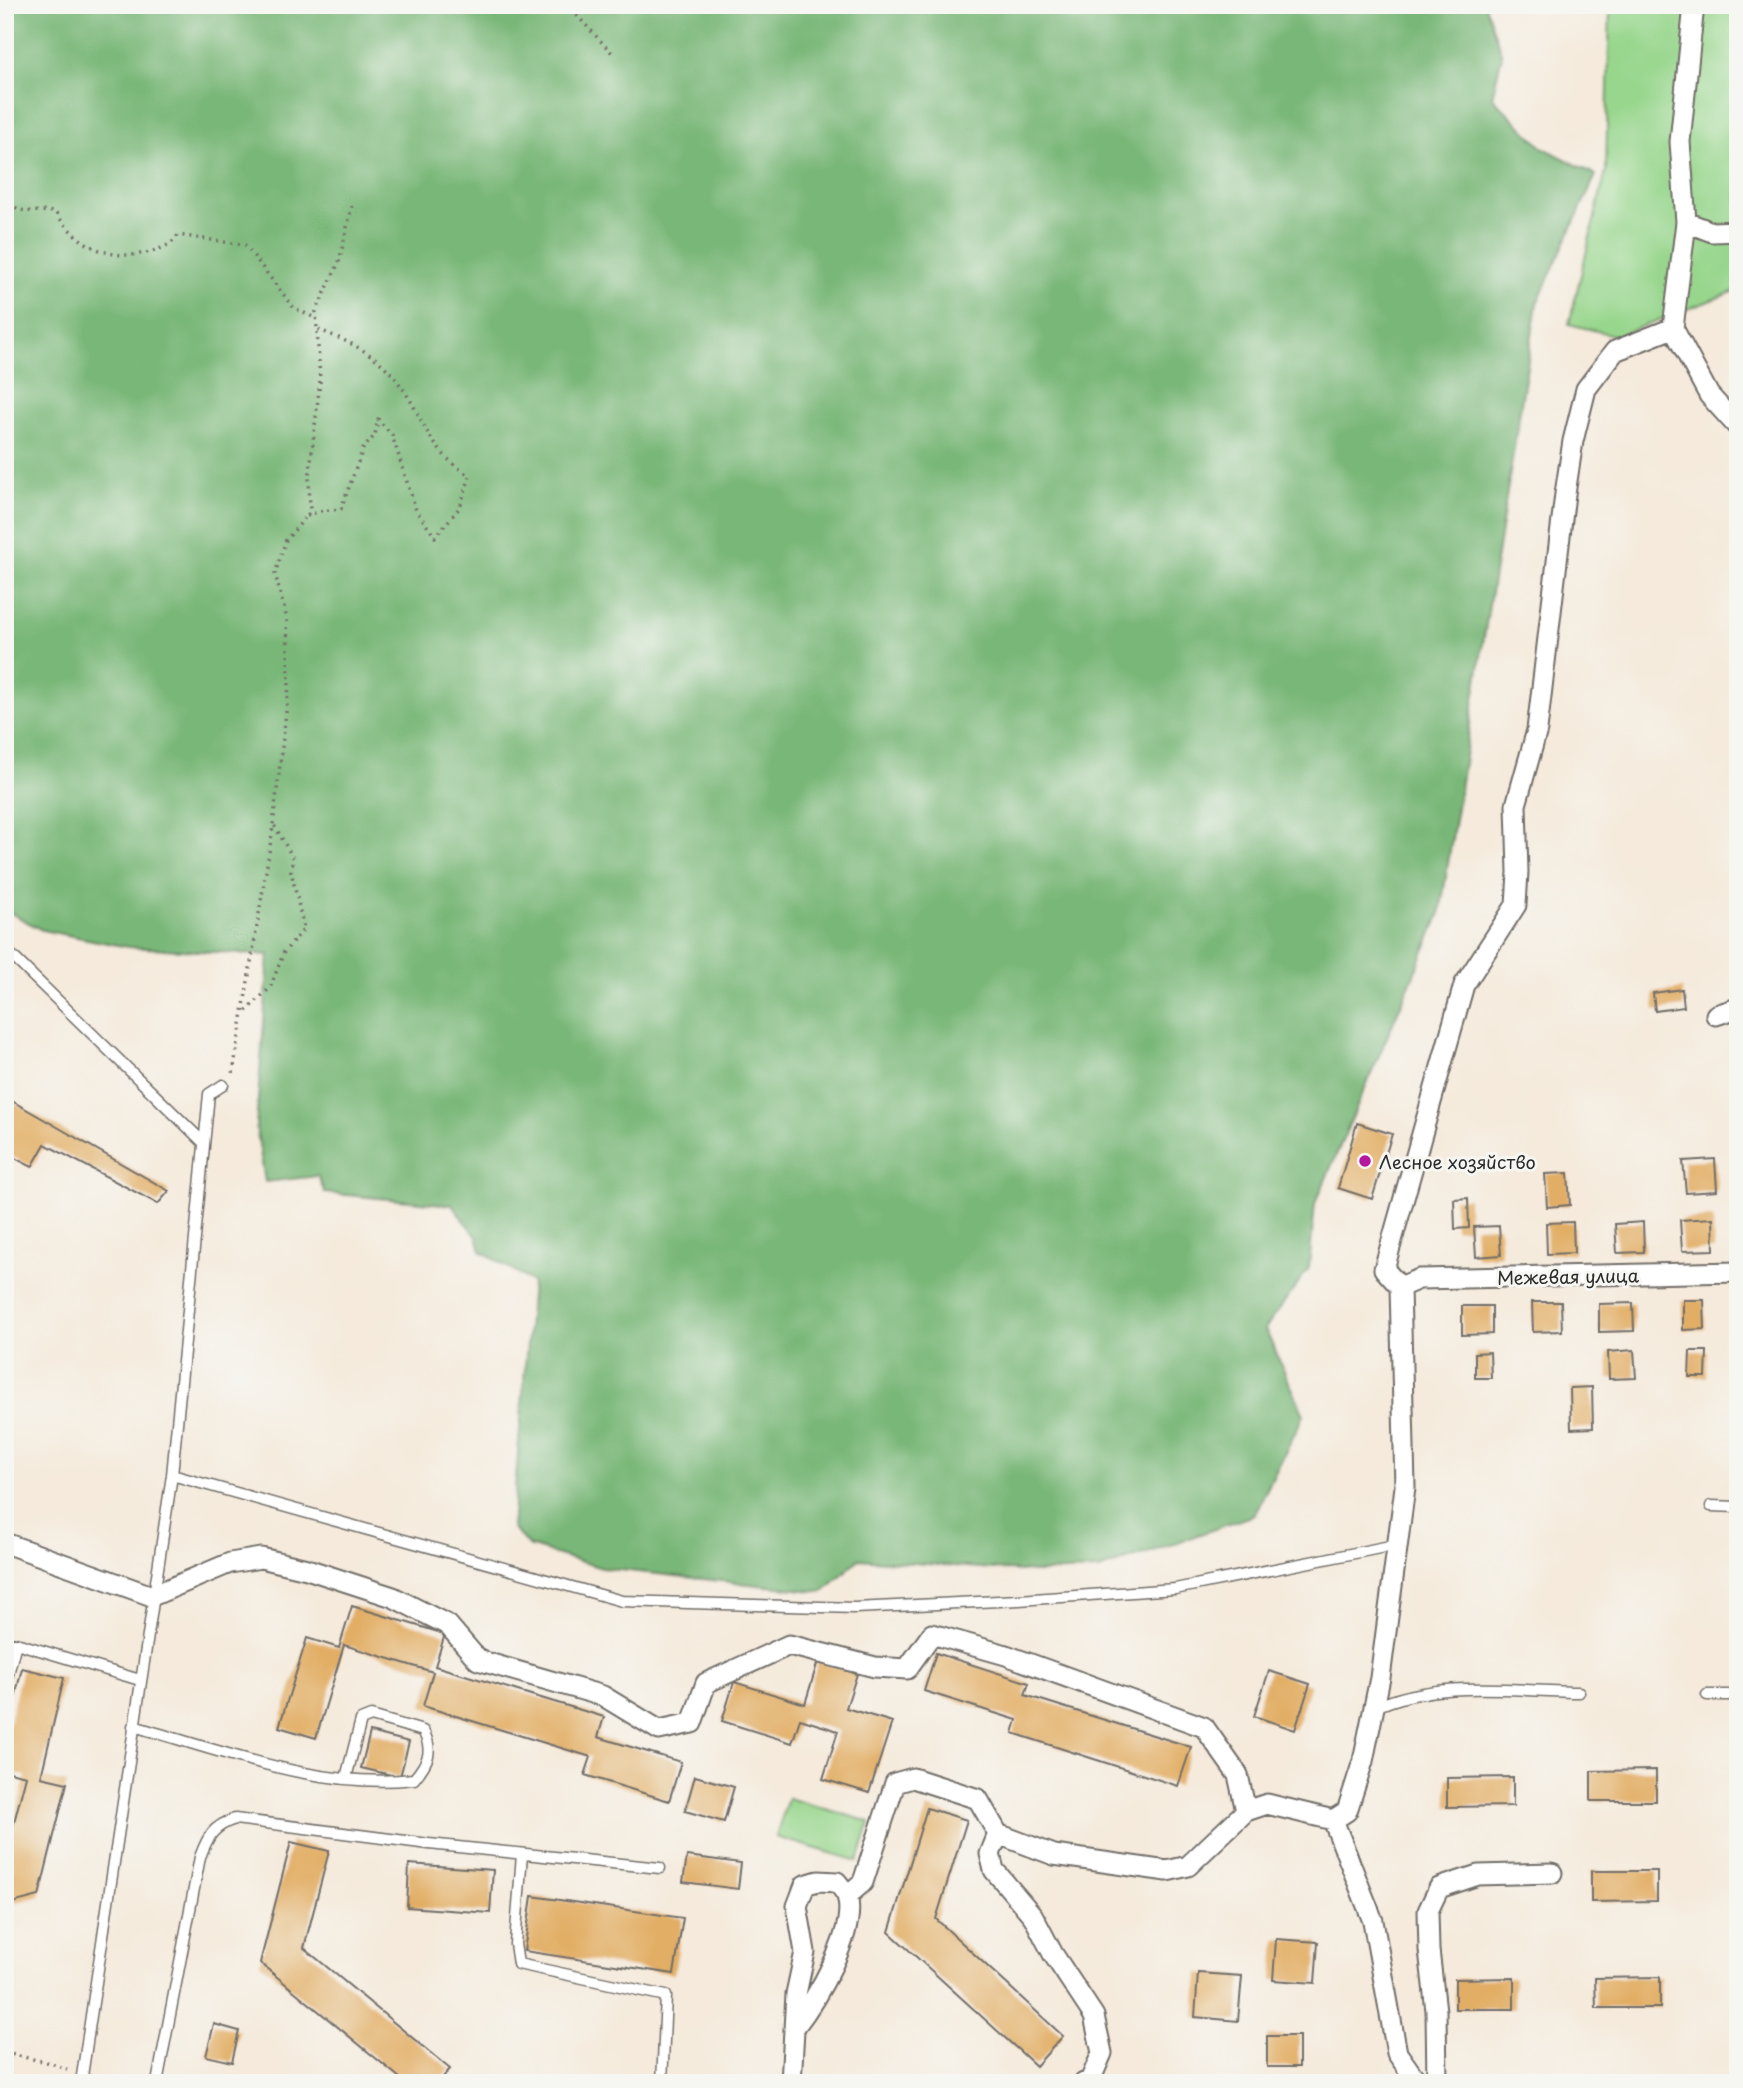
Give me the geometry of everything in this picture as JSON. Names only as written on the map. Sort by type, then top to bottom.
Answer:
[{"type":"street","points":[[1694,5],[1680,142],[1686,222],[1673,328],[1709,395],[1738,428]]},
{"type":"street","points":[[1686,222],[1712,232],[1738,231]]},
{"type":"street","points":[[847,1896],[863,1882],[895,1783],[914,1778],[978,1799],[998,1834],[1054,1855],[1167,1871],[1188,1866],[1246,1811],[1266,1804],[1333,1820],[1347,1811],[1363,1761],[1374,1708],[1405,1487],[1400,1287],[1384,1269],[1464,985],[1516,905],[1516,805],[1537,730],[1567,481],[1586,389],[1615,351],[1673,328]]},
{"type":"street","points":[[1716,1015],[1738,1008]]},
{"type":"street","name":"Межевая улица","points":[[1400,1287],[1419,1279],[1738,1272]]},
{"type":"street","points":[[5,1544],[152,1596],[230,1563],[261,1558],[307,1569],[393,1597],[448,1625],[478,1660],[603,1696],[659,1730],[692,1723],[706,1683],[789,1645],[875,1667],[907,1669],[932,1634],[1006,1655],[1204,1727],[1238,1775],[1246,1811]]},
{"type":"street","points":[[1333,1820],[1373,1921],[1397,2053],[1418,2083]]},
{"type":"street","points":[[998,1834],[990,1854],[994,1870],[1033,1916],[1053,1954],[1094,2016],[1102,2053],[1090,2081],[1084,2083]]},
{"type":"street","points":[[1437,2083],[1436,2011],[1429,1950],[1428,1911],[1439,1888],[1478,1875],[1552,1873]]},
{"type":"street","points":[[791,2083],[794,2028],[796,1994],[805,1952],[797,1906],[805,1885],[818,1881],[837,1882],[847,1896],[844,1938],[808,2009],[794,2028]]},
{"type":"lane","points":[[5,949],[204,1143]]},
{"type":"lane","points":[[91,2083],[82,2076],[172,1475],[209,1094],[223,1085]]},
{"type":"lane","points":[[172,1475],[622,1601],[855,1608],[1019,1601],[1175,1589],[1395,1545]]},
{"type":"lane","points":[[1711,1506],[1738,1507]]},
{"type":"lane","points":[[5,1686],[11,1644],[140,1680]]},
{"type":"lane","points":[[1374,1708],[1396,1698],[1423,1691],[1579,1692]]},
{"type":"lane","points":[[1707,1695],[1738,1695]]},
{"type":"lane","points":[[133,1726],[309,1774],[384,1783],[414,1779],[428,1762],[430,1744],[423,1731],[371,1716],[361,1720],[346,1778]]},
{"type":"lane","points":[[157,2083],[200,1857],[208,1835],[219,1824],[235,1819],[660,1868]]},
{"type":"lane","points":[[522,1854],[515,1944],[518,1964],[666,1996],[662,2083]]},
{"type":"path","points":[[567,5],[612,53]]},
{"type":"path","points":[[5,198],[13,209],[21,212],[55,212],[75,236],[93,248],[122,257],[156,250],[175,240],[177,235],[245,245],[294,308],[317,319]]},
{"type":"path","points":[[223,1085],[232,1078],[245,1013],[273,823],[290,659],[287,620],[275,574],[286,540],[310,512],[309,478],[320,381],[316,312],[339,262],[352,206]]},
{"type":"path","points":[[306,517],[320,511],[341,509],[363,449],[375,435],[378,419],[392,435],[416,510],[435,537],[460,507],[470,476],[447,461],[429,438],[394,377],[381,364],[355,344],[317,329]]},
{"type":"path","points":[[245,1013],[270,988],[284,952],[304,929],[291,871],[293,858],[273,823]]},
{"type":"path","points":[[5,2053],[51,2063],[82,2076]]},
{"type":"green space","points":[[5,5],[1046,5],[1048,13],[1058,5],[1485,5],[1502,55],[1492,97],[1542,147],[1596,175],[1537,303],[1440,914],[1315,1204],[1309,1268],[1265,1329],[1304,1415],[1254,1515],[1099,1570],[1036,1572],[859,1559],[823,1592],[602,1568],[529,1546],[512,1528],[532,1282],[481,1251],[477,1237],[452,1205],[325,1193],[318,1176],[265,1182],[256,1126],[269,955],[128,947],[42,930],[5,910]]},
{"type":"green space","points":[[1610,5],[1738,5],[1738,290],[1617,336],[1569,324],[1606,171]]},
{"type":"green space","points":[[788,1798],[870,1822],[858,1861],[776,1837]]},
{"type":"building","points":[[1682,989],[1684,1007],[1655,1011],[1653,993]]},
{"type":"building","points":[[5,1097],[169,1191],[158,1204],[45,1144],[32,1167],[5,1153]]},
{"type":"building","name":"Лесное хозяйство","points":[[1357,1123],[1392,1134],[1372,1199],[1338,1188]]},
{"type":"building","points":[[1715,1159],[1717,1191],[1686,1193],[1683,1161]]},
{"type":"building","points":[[1568,1173],[1570,1205],[1547,1207],[1545,1174]]},
{"type":"building","points":[[1468,1198],[1469,1228],[1455,1229],[1454,1199]]},
{"type":"building","points":[[1713,1218],[1714,1250],[1682,1251],[1680,1220]]},
{"type":"building","points":[[1573,1222],[1574,1253],[1547,1254],[1546,1223]]},
{"type":"building","points":[[1643,1222],[1644,1252],[1617,1253],[1615,1224]]},
{"type":"building","points":[[1499,1226],[1501,1255],[1476,1257],[1474,1227]]},
{"type":"building","points":[[1683,1300],[1704,1300],[1705,1329],[1683,1330]]},
{"type":"building","points":[[1532,1302],[1561,1302],[1562,1331],[1533,1332]]},
{"type":"building","points":[[1633,1303],[1634,1331],[1599,1332],[1599,1304]]},
{"type":"building","points":[[1462,1306],[1492,1306],[1492,1334],[1462,1335]]},
{"type":"building","points":[[1634,1350],[1636,1378],[1609,1379],[1608,1352]]},
{"type":"building","points":[[1690,1351],[1707,1351],[1706,1377],[1689,1377]]},
{"type":"building","points":[[1490,1352],[1491,1378],[1475,1378],[1475,1353]]},
{"type":"building","points":[[1592,1387],[1593,1428],[1571,1429],[1570,1388]]},
{"type":"building","points":[[352,1606],[445,1634],[435,1666],[604,1717],[598,1737],[681,1762],[669,1801],[585,1775],[591,1757],[423,1706],[433,1672],[344,1645],[316,1738],[279,1727],[307,1638],[339,1648]]},
{"type":"building","points":[[936,1653],[1029,1683],[1025,1695],[1191,1747],[1178,1786],[1013,1733],[1017,1720],[924,1691]]},
{"type":"building","points":[[818,1661],[857,1674],[846,1708],[892,1722],[869,1793],[823,1779],[838,1731],[800,1719],[792,1743],[722,1721],[734,1682],[805,1704]]},
{"type":"building","points":[[22,1668],[64,1678],[41,1777],[67,1783],[39,1896],[5,1905],[5,1857],[26,1776],[5,1771],[5,1740]]},
{"type":"building","points":[[1269,1671],[1310,1684],[1295,1730],[1254,1716]]},
{"type":"building","points":[[370,1732],[409,1742],[400,1777],[361,1768]]},
{"type":"building","points":[[1656,1770],[1656,1801],[1591,1801],[1591,1771]]},
{"type":"building","points":[[695,1776],[734,1787],[724,1822],[685,1811]]},
{"type":"building","points":[[1513,1777],[1513,1806],[1447,1807],[1447,1778]]},
{"type":"building","points":[[927,1808],[967,1820],[936,1919],[1063,2036],[1036,2066],[889,1932]]},
{"type":"building","points":[[291,1842],[329,1851],[304,1948],[450,2069],[438,2083],[406,2083],[260,1963]]},
{"type":"building","points":[[687,1856],[741,1863],[738,1889],[683,1882]]},
{"type":"building","points":[[409,1864],[493,1870],[490,1913],[407,1907]]},
{"type":"building","points":[[1591,1871],[1657,1871],[1657,1901],[1591,1902]]},
{"type":"building","points":[[532,1896],[683,1918],[674,1974],[524,1951]]},
{"type":"building","points":[[1276,1939],[1318,1942],[1315,1983],[1273,1980]]},
{"type":"building","points":[[1198,1973],[1242,1976],[1238,2021],[1195,2017]]},
{"type":"building","points":[[1660,1977],[1660,2008],[1596,2008],[1595,1978]]},
{"type":"building","points":[[1514,1978],[1514,2009],[1455,2009],[1455,1979]]},
{"type":"building","points":[[214,2024],[239,2031],[232,2062],[206,2056]]},
{"type":"building","points":[[1267,2036],[1299,2036],[1299,2067],[1267,2067]]},
{"type":"place","name":"Лесное хозяйство","points":[[1365,1161]]}]
